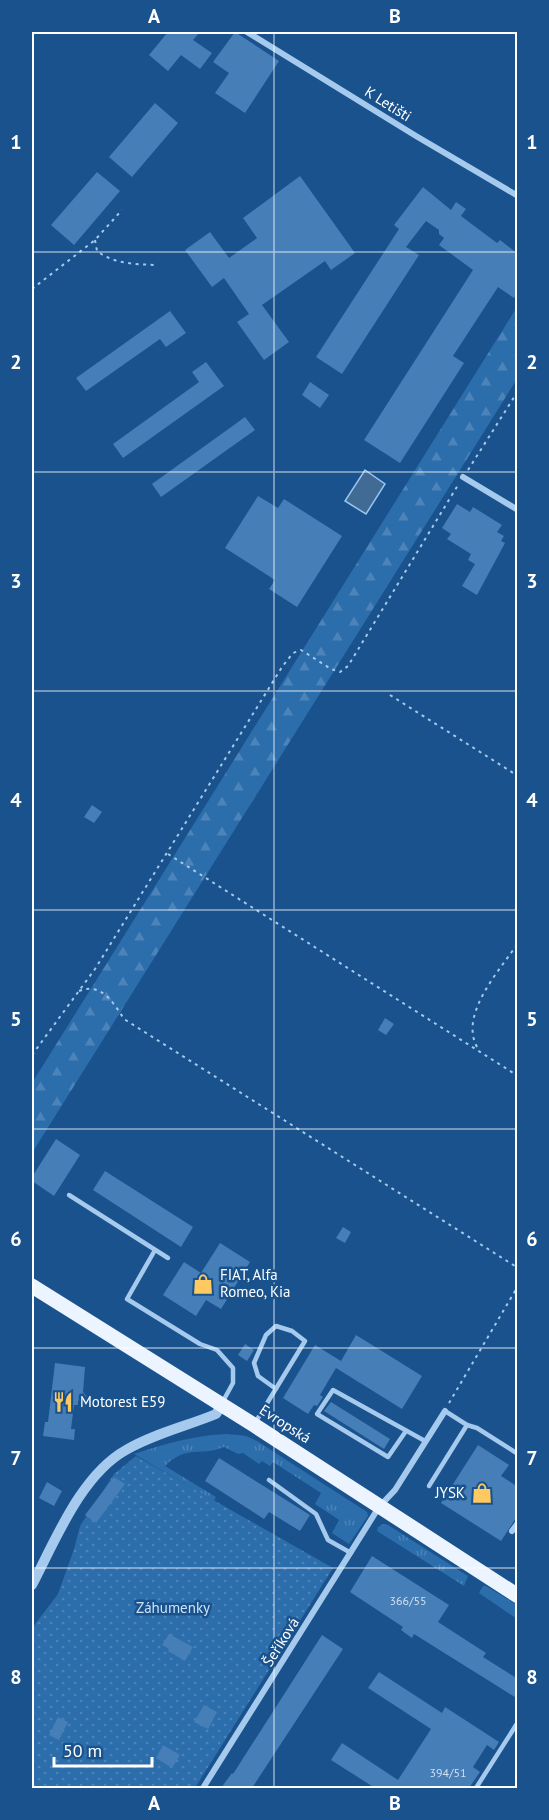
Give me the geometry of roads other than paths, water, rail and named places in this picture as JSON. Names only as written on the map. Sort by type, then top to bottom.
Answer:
[{"type":"main road","name":"Evropská","points":[[32,1286],[254,1425],[518,1596]]},
{"type":"street","name":"K Letišti","points":[[247,32],[518,196]]},
{"type":"street","points":[[463,477],[518,510]]},
{"type":"street","points":[[32,1585],[85,1490],[107,1463],[140,1443],[216,1414],[222,1405]]},
{"type":"street","name":"Šeříková","points":[[203,1788],[379,1507],[395,1490],[445,1411]]},
{"type":"street","points":[[512,1531],[518,1523]]},
{"type":"lane","points":[[69,1195],[168,1258]]},
{"type":"lane","points":[[155,1250],[127,1299],[200,1344],[217,1350],[233,1368],[233,1383],[222,1405]]},
{"type":"lane","points":[[254,1425],[276,1389],[305,1341],[292,1331],[276,1326],[266,1335],[254,1363],[258,1376],[276,1389]]},
{"type":"lane","points":[[406,1431],[388,1457],[317,1414],[333,1390],[425,1441]]},
{"type":"lane","points":[[445,1411],[518,1454]]},
{"type":"lane","points":[[429,1486],[467,1425]]},
{"type":"lane","points":[[269,1480],[316,1514],[328,1540],[351,1553]]},
{"type":"lane","points":[[476,1788],[518,1722]]},
{"type":"lane","points":[[512,1731],[518,1734]]},
{"type":"place","name":"FIAT, Alfa Romeo, Kia","points":[[203,1284]]},
{"type":"place","name":"Motorest E59","points":[[63,1402]]},
{"type":"place","name":"JYSK","points":[[482,1493]]},
{"type":"park label","name":"Záhumenky","points":[[173,1608]]}]
